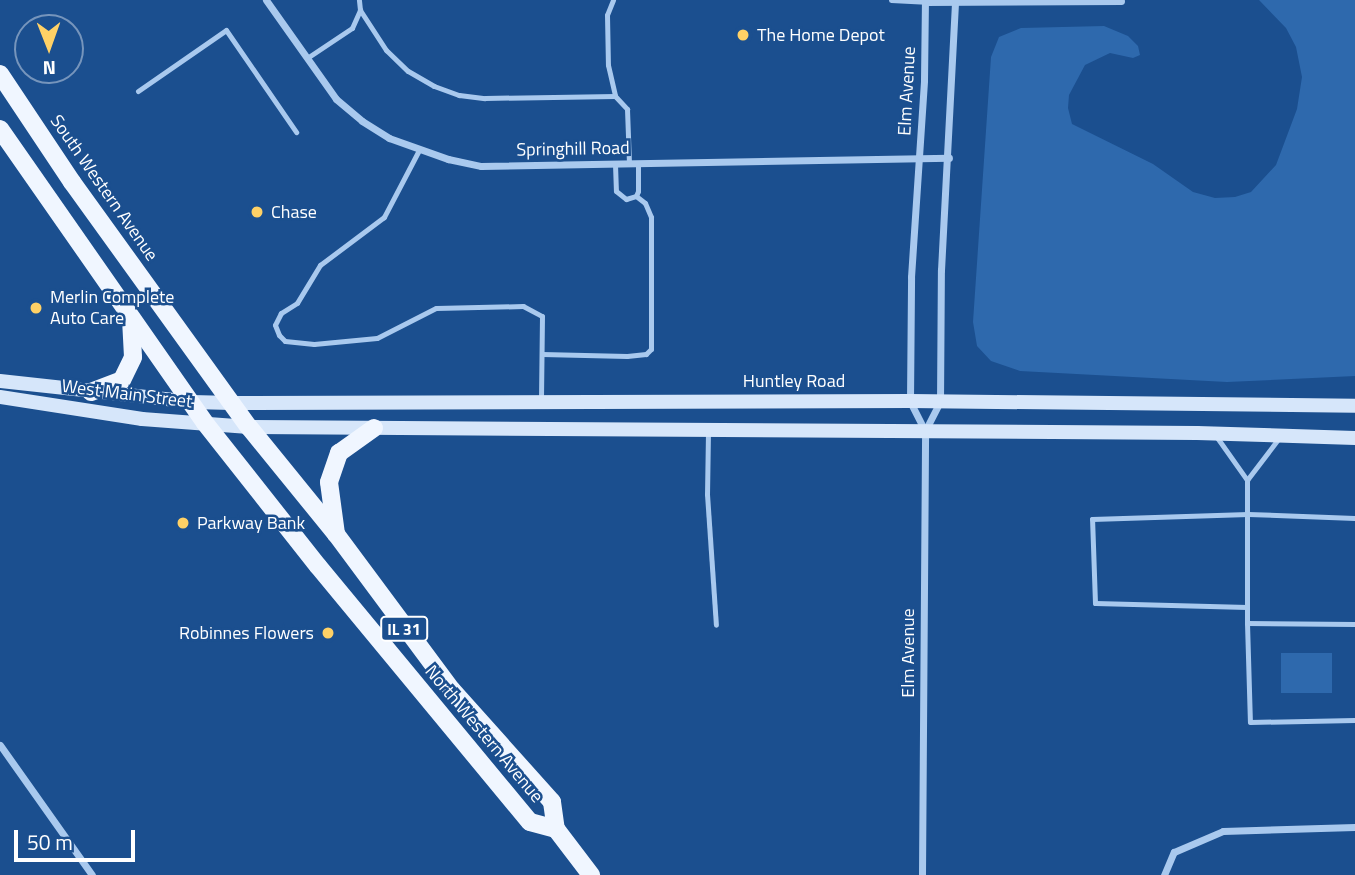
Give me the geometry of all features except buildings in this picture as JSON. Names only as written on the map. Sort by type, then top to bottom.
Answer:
[{"type":"main road","name":"South Western Avenue","points":[[0,74],[72,182],[249,427]]},
{"type":"main road","points":[[0,129],[205,423]]},
{"type":"main road","points":[[92,392],[122,380],[132,357],[131,320]]},
{"type":"main road","name":"North Western Avenue","points":[[205,423],[318,566],[530,822],[556,829]]},
{"type":"main road","name":"North Western Avenue","points":[[249,427],[336,534],[453,690],[552,802],[556,829],[591,875]]},
{"type":"main road","points":[[336,534],[329,482],[339,453],[374,428]]},
{"type":"street","name":"Springhill Road","points":[[266,0],[336,99],[362,121],[419,150],[481,166],[949,158]]},
{"type":"street","points":[[925,1],[1121,1]]},
{"type":"street","name":"Elm Avenue","points":[[925,1],[911,277],[909,401],[925,431]]},
{"type":"street","name":"Elm Avenue","points":[[922,875],[925,431],[940,402],[941,270],[949,158],[955,1]]},
{"type":"street","name":"West Main Street","points":[[0,381],[192,402],[232,403]]},
{"type":"street","name":"West Main Street","points":[[0,397],[142,419],[249,427]]},
{"type":"street","name":"Huntley Road","points":[[232,403],[541,400],[1355,406]]},
{"type":"street","points":[[249,427],[925,431],[1355,438]]},
{"type":"street","points":[[0,745],[92,875]]},
{"type":"street","points":[[1164,875],[1174,852],[1223,831],[1355,827]]},
{"type":"lane","points":[[359,0],[360,10],[386,50],[408,71],[434,86],[459,95],[485,98],[615,96]]},
{"type":"lane","points":[[613,0],[607,15],[608,65],[615,96],[627,109],[629,164]]},
{"type":"lane","points":[[891,0],[925,1]]},
{"type":"lane","points":[[307,58],[352,28],[360,10]]},
{"type":"lane","points":[[138,90],[226,30],[296,132]]},
{"type":"lane","points":[[419,150],[384,217],[320,265],[297,303],[281,313],[275,325],[279,335],[285,341],[314,344],[377,338],[436,308],[523,306],[542,316],[541,400]]},
{"type":"lane","points":[[636,196],[638,163]]},
{"type":"lane","points":[[615,164],[617,193],[626,199],[636,196]]},
{"type":"lane","points":[[542,354],[627,356],[646,354],[651,349],[651,217],[645,203],[636,196]]},
{"type":"lane","points":[[708,429],[706,494],[716,625]]},
{"type":"lane","points":[[1215,434],[1247,480],[1250,722],[1355,720]]},
{"type":"lane","points":[[1247,480],[1280,436]]},
{"type":"lane","points":[[1247,607],[1095,603],[1092,519],[1248,514],[1355,518]]},
{"type":"lane","points":[[1247,623],[1355,624]]},
{"type":"shaded area","points":[[1259,0],[1355,0],[1355,376],[1227,382],[1020,371],[991,361],[977,346],[973,322],[991,57],[999,37],[1021,28],[1104,26],[1128,36],[1138,46],[1140,55],[1133,58],[1110,53],[1085,65],[1069,95],[1068,108],[1072,124],[1153,164],[1193,192],[1215,198],[1235,197],[1251,192],[1276,165],[1297,109],[1302,77],[1296,47],[1286,28]]},
{"type":"shaded area","points":[[1281,653],[1332,653],[1332,693],[1281,693]]},
{"type":"place","name":"The Home Depot","points":[[743,35]]},
{"type":"place","name":"Chase","points":[[257,212]]},
{"type":"place","name":"Merlin Complete Auto Care","points":[[36,308]]},
{"type":"place","name":"Parkway Bank","points":[[183,523]]},
{"type":"place","name":"Robinnes Flowers","points":[[328,633]]}]
